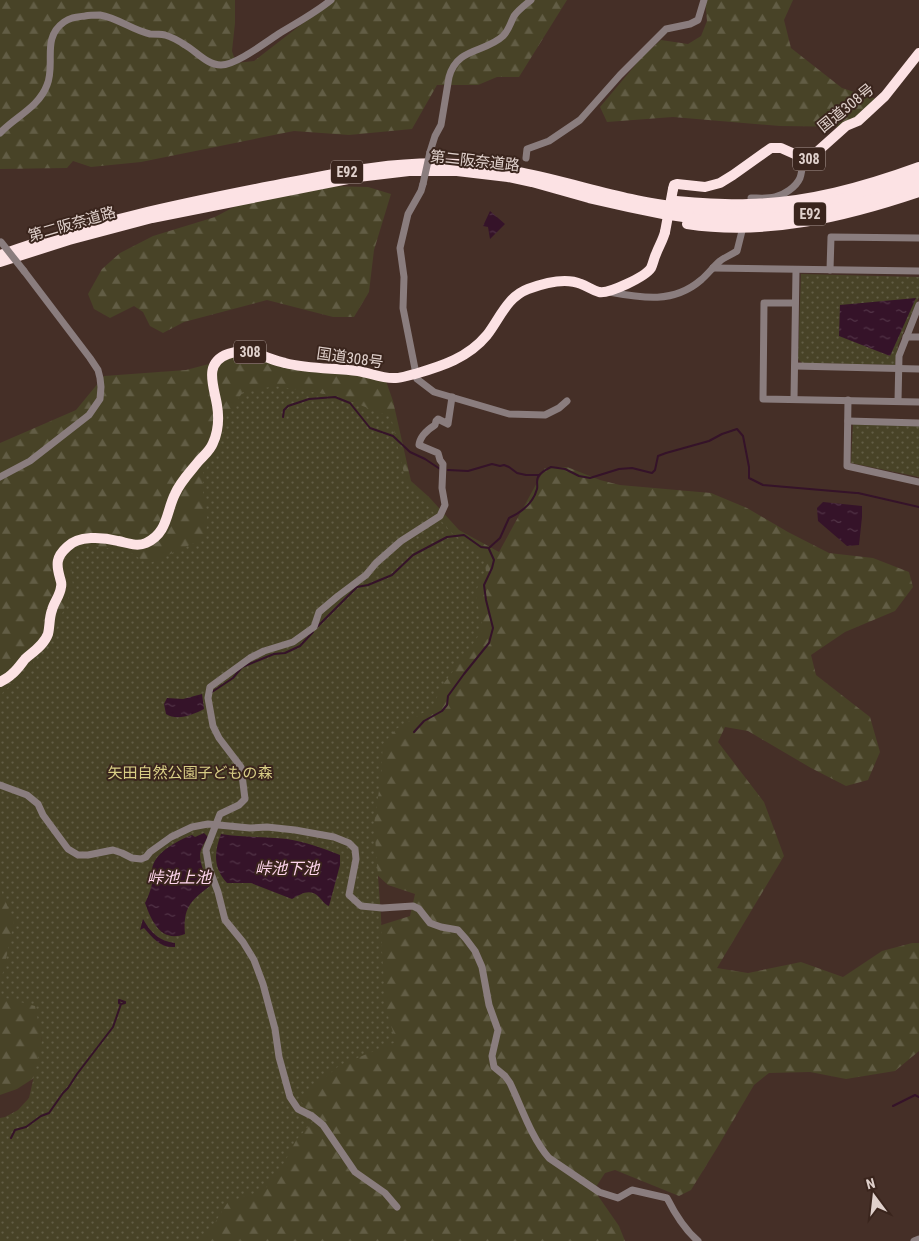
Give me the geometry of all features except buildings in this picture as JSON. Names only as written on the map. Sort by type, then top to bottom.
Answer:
[{"type":"highway","name":"国道308号","points":[[808,160],[846,126],[858,121],[885,96],[919,53]]},
{"type":"highway","name":"308","points":[[607,292],[643,276],[651,268],[663,241],[674,185],[705,187],[720,183],[733,176],[770,148],[781,148],[808,160]]},
{"type":"highway","name":"第二阪奈道路","points":[[0,254],[67,232],[142,213],[382,166],[435,163],[483,166],[510,170],[590,193]]},
{"type":"highway","points":[[590,193],[732,205],[766,203],[831,194],[863,186],[919,167]]},
{"type":"highway","name":"第二阪奈道路","points":[[0,262],[69,240],[152,218],[383,173],[434,170],[483,173],[665,206],[698,215],[750,220],[802,216],[851,205],[919,184]]},
{"type":"highway","name":"第二阪奈道路","points":[[698,215],[800,208],[849,197],[919,176]]},
{"type":"highway","points":[[590,193],[662,220],[706,226],[750,227],[820,219],[919,192]]},
{"type":"highway","name":"国道308号","points":[[0,682],[12,675],[46,638],[52,609],[61,587],[58,558],[72,541],[80,539],[106,539],[142,544],[152,540],[162,530],[178,487],[207,453],[214,441],[218,410],[211,377],[214,366],[222,357],[235,352],[254,352],[264,358],[286,364],[369,373],[377,377],[397,378],[445,365],[474,348],[486,335],[508,303],[517,294],[530,288],[568,281],[583,284],[600,292],[607,292]]},
{"type":"street","points":[[0,133],[26,111],[44,92],[50,73],[51,42],[55,30],[72,17],[98,15],[150,34],[164,35],[186,45],[214,65],[222,65],[242,58],[279,33],[316,12],[331,0]]},
{"type":"street","points":[[531,0],[514,16],[508,30],[498,41],[469,53],[454,64],[451,69],[441,126],[435,136],[430,152],[421,191],[408,214],[400,248],[404,277],[403,308],[417,380],[434,392],[509,414],[545,415],[559,408],[567,401]]},
{"type":"street","points":[[526,158],[528,149],[550,141],[580,120],[620,75],[666,29],[690,24],[698,20],[704,0]]},
{"type":"street","points":[[750,198],[775,197],[785,193],[796,185],[800,179],[802,167],[808,160]]},
{"type":"street","points":[[607,292],[645,298],[676,295],[689,289],[720,261],[737,251],[742,231]]},
{"type":"street","points":[[830,270],[831,237],[919,238]]},
{"type":"street","points":[[0,241],[90,358],[98,370],[100,378],[100,399],[89,415],[30,461],[0,477]]},
{"type":"street","points":[[713,268],[919,271]]},
{"type":"street","points":[[794,399],[796,270]]},
{"type":"street","points":[[795,303],[764,303],[762,399],[919,402]]},
{"type":"street","points":[[898,401],[898,356],[919,306]]},
{"type":"street","points":[[906,337],[919,337]]},
{"type":"street","points":[[795,366],[919,369]]},
{"type":"street","points":[[397,1207],[385,1193],[355,1172],[323,1125],[312,1116],[298,1109],[290,1097],[279,1057],[276,1029],[254,960],[243,942],[225,920],[218,892],[209,868],[206,850],[220,814],[239,805],[245,799],[242,788],[241,767],[219,738],[213,726],[208,698],[210,687],[250,658],[264,651],[293,642],[314,627],[319,612],[366,576],[401,541],[440,516],[445,505],[442,488],[443,464],[438,453],[419,445],[419,439],[435,425],[438,419],[448,424],[452,397]]},
{"type":"street","points":[[848,400],[847,466],[919,482]]},
{"type":"street","points":[[848,421],[919,423]]},
{"type":"street","points":[[0,786],[27,795],[38,804],[42,815],[68,849],[78,855],[113,850],[132,858],[141,859],[171,837],[192,828],[208,824],[296,830],[334,837],[349,843],[355,849],[356,859],[349,895],[360,906],[382,908],[412,906],[430,923],[458,930],[475,951],[482,968],[489,1005],[498,1030],[492,1056],[494,1067],[510,1083],[543,1151],[549,1158],[599,1192],[618,1198],[632,1190],[667,1198],[678,1220],[691,1236],[698,1241]]},
{"type":"street","points":[[914,1241],[919,1239]]},
{"type":"green space","points":[[0,0],[235,0],[232,51],[236,63],[254,61],[333,0],[567,0],[519,77],[497,77],[478,85],[437,85],[412,129],[349,135],[294,131],[141,162],[91,167],[73,161],[67,168],[0,169]]},
{"type":"green space","points":[[705,0],[793,0],[784,20],[791,48],[842,88],[883,101],[868,119],[854,127],[780,126],[673,117],[607,122],[600,107],[642,57],[661,40],[688,44],[701,36],[707,21]]},
{"type":"green space","points":[[330,186],[368,187],[391,194],[374,250],[369,292],[354,317],[333,317],[267,300],[184,322],[163,333],[150,326],[143,312],[134,306],[110,318],[94,309],[88,294],[102,269],[120,253],[153,236],[215,217],[245,201]]},
{"type":"green space","points":[[801,274],[919,277],[919,297],[898,345],[895,365],[802,363],[798,359]]},
{"type":"green space","points":[[239,356],[319,364],[386,381],[393,401],[411,481],[429,497],[459,530],[499,552],[545,468],[567,467],[600,480],[620,485],[711,493],[747,508],[829,553],[873,558],[909,572],[913,587],[895,611],[845,632],[811,655],[816,675],[870,717],[880,752],[868,780],[846,786],[748,731],[725,727],[718,742],[764,802],[784,856],[717,968],[748,973],[801,962],[843,977],[882,951],[919,943],[919,1051],[895,1071],[846,1079],[810,1072],[769,1073],[754,1085],[691,1190],[679,1196],[615,1170],[605,1173],[594,1190],[619,1226],[625,1241],[0,1241],[277,1126],[375,927],[410,916],[415,894],[388,885],[374,872],[30,926],[45,1071],[17,1089],[0,1095],[0,443],[76,410],[104,376],[186,370]]},
{"type":"green space","name":"矢田自然公園子どもの森","points":[[275,386],[337,396],[391,417],[406,482],[452,533],[484,556],[486,572],[475,592],[483,629],[441,687],[433,707],[396,729],[383,744],[374,824],[386,1009],[396,1042],[340,1065],[299,1099],[306,1108],[319,1115],[297,1139],[279,1172],[264,1190],[228,1202],[203,1241],[0,1241],[0,1118],[18,1110],[29,1098],[42,1041],[35,1006],[2,997],[0,986],[14,922],[0,888],[0,699],[3,692],[33,667],[34,656],[57,627],[73,586],[70,557],[88,546],[127,550],[148,564],[203,539],[208,523],[203,493],[203,473],[219,449],[227,414],[243,392]]},
{"type":"green space","points":[[853,423],[919,425],[919,477],[851,463]]},
{"type":"water","points":[[490,211],[505,224],[490,239],[488,227],[483,226]]},
{"type":"water","points":[[916,298],[890,356],[839,336],[840,305]]},
{"type":"water","points":[[823,502],[862,506],[859,545],[847,546],[818,521],[817,508]]},
{"type":"water","points":[[202,694],[204,709],[180,717],[166,714],[164,704],[167,698],[183,699]]},
{"type":"water","name":"峠池上池","points":[[204,833],[208,837],[201,850],[200,859],[210,886],[197,896],[189,906],[185,918],[185,934],[170,936],[154,924],[145,903],[152,883],[155,860],[166,849],[179,841],[192,835],[195,837]]},
{"type":"water","name":"峠池下池","points":[[221,834],[287,839],[340,855],[340,865],[329,906],[316,894],[309,892],[292,899],[251,883],[227,883],[219,871],[216,860]]},
{"type":"water","points":[[143,919],[156,935],[164,940],[175,943],[175,947],[161,944],[144,928],[140,930]]},
{"type":"waterway","points":[[283,417],[284,410],[288,406],[309,399],[335,397],[350,403],[370,428],[393,436],[410,452],[440,469]]},
{"type":"waterway","points":[[316,628],[357,587],[368,585],[392,575],[413,555],[447,537],[464,535],[481,547],[489,548],[500,538],[509,518],[523,510],[530,503],[537,489],[538,477],[551,467],[565,469],[579,476],[590,478],[619,469],[632,468],[652,473],[655,470],[658,456],[709,441],[737,429],[743,436],[749,467],[749,478],[763,485],[858,493],[919,507]]},
{"type":"waterway","points":[[448,470],[468,471],[492,464],[504,465],[517,473],[539,475]]},
{"type":"waterway","points":[[414,732],[424,721],[442,711],[447,705],[448,696],[489,643],[493,628],[484,585],[494,560],[489,549]]},
{"type":"waterway","points":[[212,692],[233,678],[242,667],[300,646],[313,632]]},
{"type":"waterway","points":[[11,1138],[15,1130],[26,1127],[41,1116],[49,1113],[113,1027],[121,1004],[125,1002],[119,1000],[121,1004]]},
{"type":"waterway","points":[[893,1106],[915,1095],[919,1097]]}]
